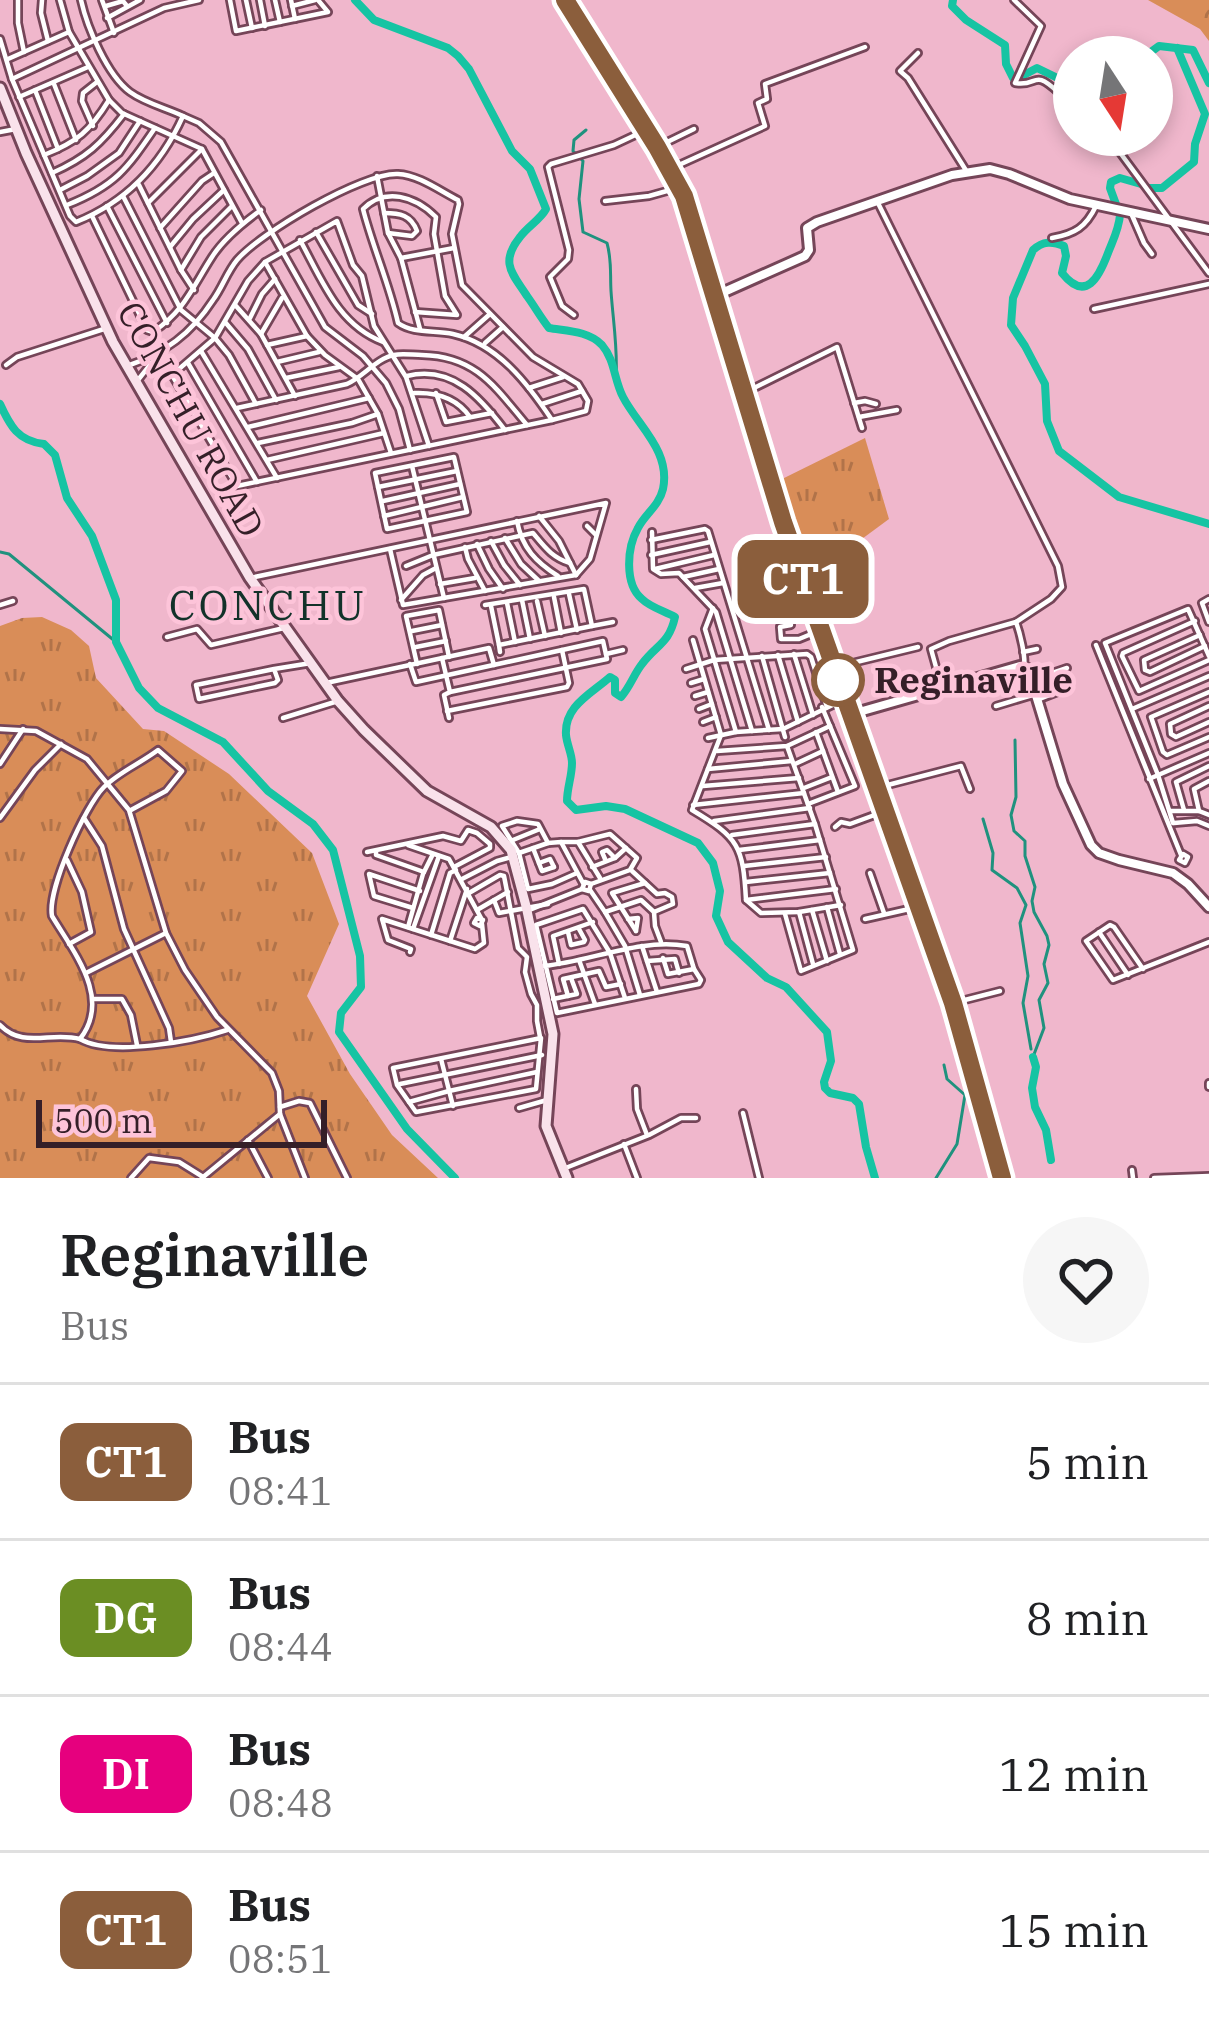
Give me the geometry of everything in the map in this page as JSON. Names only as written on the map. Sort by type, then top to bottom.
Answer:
[{"type":"main road","points":[[565,0],[680,187],[783,522],[953,1003],[1001,1178]]},
{"type":"main road","name":"CONCHU ROAD","points":[[0,88],[106,328],[250,578],[338,701],[428,790],[491,827],[514,849]]},
{"type":"main road","points":[[514,849],[552,1026],[546,1126],[565,1173]]},
{"type":"street","points":[[18,0],[17,23],[25,52]]},
{"type":"street","points":[[42,0],[48,41]]},
{"type":"street","points":[[60,0],[69,32],[109,100],[124,114],[202,149],[242,223]]},
{"type":"street","points":[[81,0],[96,42],[133,94],[199,123],[221,142],[325,327],[373,366],[399,409],[410,450]]},
{"type":"street","points":[[107,18],[140,0]]},
{"type":"street","points":[[160,0],[164,8]]},
{"type":"street","points":[[12,79],[164,8],[199,0]]},
{"type":"street","points":[[230,0],[236,31],[295,20],[328,12],[316,0],[292,3],[295,20]]},
{"type":"street","points":[[246,0],[251,28]]},
{"type":"street","points":[[260,0],[265,26]]},
{"type":"street","points":[[275,0],[280,22]]},
{"type":"street","points":[[1014,0],[1041,26],[1015,83],[1036,78],[1053,88]]},
{"type":"street","points":[[114,33],[102,3],[123,1],[127,6]]},
{"type":"street","points":[[6,60],[69,32]]},
{"type":"street","points":[[0,39],[19,97],[76,222],[139,185],[182,116]]},
{"type":"street","points":[[670,169],[765,126],[758,103],[768,98],[765,84],[866,47]]},
{"type":"street","points":[[918,52],[900,71],[967,172]]},
{"type":"street","points":[[19,97],[88,68]]},
{"type":"street","points":[[53,82],[76,140]]},
{"type":"street","points":[[93,126],[82,93],[97,82]]},
{"type":"street","points":[[35,90],[58,149]]},
{"type":"street","points":[[44,155],[93,126],[109,100]]},
{"type":"street","points":[[41,187],[101,145],[124,114]]},
{"type":"street","points":[[59,190],[118,153],[140,121]]},
{"type":"street","points":[[65,206],[91,195],[126,170],[155,128]]},
{"type":"street","points":[[0,132],[16,129]]},
{"type":"street","points":[[574,315],[562,306],[550,277],[568,259],[569,250],[548,167],[646,130]]},
{"type":"street","points":[[657,147],[694,130]]},
{"type":"street","points":[[148,203],[202,149]]},
{"type":"street","points":[[1123,156],[1209,273]]},
{"type":"street","points":[[716,296],[805,256],[810,226],[980,169],[1000,171],[1070,199],[1136,217],[1209,229]]},
{"type":"street","points":[[160,228],[214,173]]},
{"type":"street","points":[[377,176],[388,233],[401,258],[420,329]]},
{"type":"street","points":[[136,382],[157,356],[196,324],[236,261],[273,231],[362,182],[377,176],[409,176],[458,200],[452,234],[462,285],[533,357],[578,384],[589,406],[586,411],[552,420],[526,425],[430,446],[237,486],[172,375],[215,338],[248,281],[265,262],[338,222],[353,265],[362,276],[374,326],[414,394],[430,446]]},
{"type":"street","points":[[139,185],[194,290]]},
{"type":"street","points":[[605,201],[680,187]]},
{"type":"street","points":[[170,247],[224,190]]},
{"type":"street","points":[[123,196],[181,310],[229,355],[256,404]]},
{"type":"street","points":[[416,312],[457,315],[445,296],[434,233],[436,217],[409,198],[381,196],[363,207],[398,323],[483,345],[508,364],[552,420]]},
{"type":"street","points":[[877,201],[1058,566],[1062,586],[1016,622],[931,649],[943,690]]},
{"type":"street","points":[[107,206],[167,323]]},
{"type":"street","points":[[181,270],[200,237],[232,206]]},
{"type":"street","points":[[1052,238],[1070,235],[1086,224],[1096,206]]},
{"type":"street","points":[[92,216],[147,330],[153,332],[181,310],[214,253],[261,210]]},
{"type":"street","points":[[384,213],[406,217],[417,231],[412,236],[388,233]]},
{"type":"street","points":[[1136,217],[1152,254]]},
{"type":"street","points":[[316,232],[358,305],[372,314]]},
{"type":"street","points":[[300,240],[336,307],[368,336],[383,342]]},
{"type":"street","points":[[401,258],[455,248]]},
{"type":"street","points":[[265,262],[307,336],[358,379],[378,414],[391,454]]},
{"type":"street","points":[[250,318],[274,279]]},
{"type":"street","points":[[1094,309],[1209,284]]},
{"type":"street","points":[[261,334],[284,296]]},
{"type":"street","points":[[235,304],[261,334],[295,396]]},
{"type":"street","points":[[464,337],[490,314]]},
{"type":"street","points":[[225,322],[248,349],[276,400]]},
{"type":"street","points":[[483,345],[502,327]]},
{"type":"street","points":[[6,365],[17,357],[106,328]]},
{"type":"street","points":[[267,345],[307,336]]},
{"type":"street","points":[[743,393],[837,347],[862,428]]},
{"type":"street","points":[[201,351],[277,478]]},
{"type":"street","points":[[278,362],[322,352]]},
{"type":"street","points":[[237,408],[347,384],[390,355],[439,356],[464,363],[493,383],[526,425]]},
{"type":"street","points":[[127,366],[157,356]]},
{"type":"street","points":[[188,363],[257,482]]},
{"type":"street","points":[[286,378],[341,366]]},
{"type":"street","points":[[406,377],[425,374],[455,380],[481,399],[505,430]]},
{"type":"street","points":[[529,388],[563,377]]},
{"type":"street","points":[[542,404],[582,391]]},
{"type":"street","points":[[414,394],[436,394],[464,408],[470,417]]},
{"type":"street","points":[[436,394],[446,422],[492,413]]},
{"type":"street","points":[[248,427],[369,398]]},
{"type":"street","points":[[854,403],[876,404]]},
{"type":"street","points":[[859,417],[897,410]]},
{"type":"street","points":[[258,443],[378,414]]},
{"type":"street","points":[[267,460],[386,433]]},
{"type":"street","points":[[454,457],[457,471],[467,512],[387,529],[375,473],[454,457]]},
{"type":"street","points":[[412,466],[444,598]]},
{"type":"street","points":[[378,487],[457,471]]},
{"type":"street","points":[[381,501],[460,484]]},
{"type":"street","points":[[384,516],[463,497]]},
{"type":"street","points":[[250,578],[606,502],[590,559],[576,575],[402,603]]},
{"type":"street","points":[[539,516],[559,541],[576,575]]},
{"type":"street","points":[[517,520],[528,552],[561,578],[577,629]]},
{"type":"street","points":[[587,526],[596,535]]},
{"type":"street","points":[[752,731],[713,608],[677,573],[658,574],[653,569],[652,536],[705,529],[769,730]]},
{"type":"street","points":[[406,566],[433,555],[533,532],[545,549],[570,563]]},
{"type":"street","points":[[505,538],[521,564],[540,582]]},
{"type":"street","points":[[490,542],[520,585]]},
{"type":"street","points":[[651,555],[711,542]]},
{"type":"street","points":[[477,544],[503,589]]},
{"type":"street","points":[[465,548],[486,591]]},
{"type":"street","points":[[390,549],[402,603]]},
{"type":"street","points":[[653,569],[714,555]]},
{"type":"street","points":[[402,603],[423,575],[436,568]]},
{"type":"street","points":[[683,577],[719,568]]},
{"type":"street","points":[[458,570],[461,580]]},
{"type":"street","points":[[440,584],[477,577]]},
{"type":"street","points":[[695,588],[723,583]]},
{"type":"street","points":[[592,626],[584,590],[488,606],[499,648],[613,622]]},
{"type":"street","points":[[553,596],[561,633]]},
{"type":"street","points":[[537,598],[545,636]]},
{"type":"street","points":[[1209,599],[1202,603],[1209,622]]},
{"type":"street","points":[[0,605],[13,601]]},
{"type":"street","points":[[522,601],[530,639]]},
{"type":"street","points":[[507,603],[515,642]]},
{"type":"street","points":[[713,608],[705,629],[736,732]]},
{"type":"street","points":[[1170,824],[1158,775],[1105,643],[1188,609],[1195,621],[1209,658],[1139,692],[1123,652],[1195,621]]},
{"type":"street","points":[[450,692],[446,675],[446,640],[439,610],[406,616],[416,682],[446,675],[603,641],[607,659],[566,668],[450,692],[444,695],[448,714],[567,686],[569,684],[566,668],[562,650]]},
{"type":"street","points":[[1016,622],[1024,668]]},
{"type":"street","points":[[410,631],[442,625]]},
{"type":"street","points":[[791,625],[780,627],[781,639],[821,630]]},
{"type":"street","points":[[167,637],[197,629],[211,645],[284,628]]},
{"type":"street","points":[[1200,635],[1144,660],[1145,670],[1150,672],[1204,646]]},
{"type":"street","points":[[413,647],[446,640]]},
{"type":"street","points":[[693,640],[692,652],[721,735],[692,810],[729,835],[740,850],[746,900],[764,914],[841,905]]},
{"type":"street","points":[[1096,645],[1170,824],[1181,858],[1173,873]]},
{"type":"street","points":[[834,668],[918,647]]},
{"type":"street","points":[[326,683],[489,648],[494,665]]},
{"type":"street","points":[[1023,652],[1037,649]]},
{"type":"street","points":[[606,654],[623,650]]},
{"type":"street","points":[[711,822],[808,806],[855,785],[794,654]]},
{"type":"street","points":[[686,669],[746,656],[809,654],[822,709]]},
{"type":"street","points":[[761,656],[784,733]]},
{"type":"street","points":[[778,656],[798,722]]},
{"type":"street","points":[[274,669],[278,680],[271,685],[199,699],[196,685],[274,669],[310,663]]},
{"type":"street","points":[[850,715],[1020,666],[1028,669],[1063,784],[1094,849],[1173,873],[1209,908]]},
{"type":"street","points":[[1032,680],[1067,668]]},
{"type":"street","points":[[1131,710],[1209,676]]},
{"type":"street","points":[[691,683],[704,679]]},
{"type":"street","points":[[996,706],[1060,691]]},
{"type":"street","points":[[695,696],[708,692]]},
{"type":"street","points":[[1209,692],[1151,720],[1167,755],[1209,736]]},
{"type":"street","points":[[708,738],[736,732],[784,733],[844,697]]},
{"type":"street","points":[[284,718],[338,701]]},
{"type":"street","points":[[699,709],[712,704]]},
{"type":"street","points":[[1209,706],[1169,727],[1176,736],[1209,722]]},
{"type":"street","points":[[703,722],[716,717]]},
{"type":"street","points":[[716,751],[788,746],[830,726]]},
{"type":"street","points":[[0,729],[35,731],[62,744],[87,760],[129,811],[166,933],[203,999],[277,1081],[280,1110],[305,1178]]},
{"type":"street","points":[[0,764],[22,729]]},
{"type":"street","points":[[816,732],[838,792]]},
{"type":"street","points":[[0,818],[35,770],[62,744]]},
{"type":"street","points":[[785,913],[800,970],[853,948],[788,746]]},
{"type":"street","points":[[80,1040],[91,1022],[94,999],[86,973],[50,908],[84,818],[106,785],[158,750],[182,771],[166,790],[129,811]]},
{"type":"street","points":[[708,769],[793,763],[823,751]]},
{"type":"street","points":[[1149,779],[1209,753]]},
{"type":"street","points":[[877,788],[962,766],[970,789]]},
{"type":"street","points":[[1184,810],[1176,782],[1209,766]]},
{"type":"street","points":[[693,805],[803,790],[832,777]]},
{"type":"street","points":[[701,787],[799,778]]},
{"type":"street","points":[[1204,813],[1194,789],[1209,782]]},
{"type":"street","points":[[1204,813],[1209,805]]},
{"type":"street","points":[[835,826],[885,811]]},
{"type":"street","points":[[1170,811],[1204,813]]},
{"type":"street","points":[[84,818],[102,846],[131,949],[163,1014],[171,1042]]},
{"type":"street","points":[[548,843],[538,824],[523,821],[502,827],[528,889],[577,873]]},
{"type":"street","points":[[1170,824],[1196,821],[1209,826]]},
{"type":"street","points":[[729,835],[815,824]]},
{"type":"street","points":[[462,879],[497,861],[540,829]]},
{"type":"street","points":[[367,852],[443,836],[461,841],[468,830],[490,844],[450,873],[431,934]]},
{"type":"street","points":[[494,900],[499,913],[548,904],[630,870],[638,859],[610,834],[514,849]]},
{"type":"street","points":[[740,850],[820,840]]},
{"type":"street","points":[[561,842],[626,949],[640,995]]},
{"type":"street","points":[[578,842],[601,879]]},
{"type":"street","points":[[406,951],[388,940],[382,919],[476,949],[484,943],[482,921],[449,860],[408,845]]},
{"type":"street","points":[[533,848],[539,863]]},
{"type":"street","points":[[592,867],[606,861],[602,854],[606,850],[615,858],[626,848]]},
{"type":"street","points":[[376,850],[376,855],[424,872]]},
{"type":"street","points":[[411,928],[424,872],[436,855]]},
{"type":"street","points":[[411,928],[436,855]]},
{"type":"street","points":[[744,866],[826,857]]},
{"type":"street","points":[[67,858],[82,892],[91,932],[69,944]]},
{"type":"street","points":[[630,870],[657,894],[665,892],[673,900],[670,907],[654,912]]},
{"type":"street","points":[[745,882],[830,873]]},
{"type":"street","points":[[870,873],[884,915]]},
{"type":"street","points":[[413,908],[374,896],[369,874],[420,891]]},
{"type":"street","points":[[450,940],[468,891],[504,876],[518,948],[527,957],[525,972],[537,1005],[541,1038],[536,1089],[416,1112],[397,1085],[393,1067],[541,1038]]},
{"type":"street","points":[[628,919],[613,892],[645,883]]},
{"type":"street","points":[[746,900],[836,890]]},
{"type":"street","points":[[477,910],[508,892]]},
{"type":"street","points":[[605,912],[641,901],[654,912],[661,942]]},
{"type":"street","points":[[865,919],[920,907]]},
{"type":"street","points":[[827,908],[840,956]]},
{"type":"street","points":[[544,966],[579,960],[610,953],[626,949],[661,942],[687,946],[699,984],[559,1013],[544,966],[536,925],[583,909],[610,953],[625,998]]},
{"type":"street","points":[[812,910],[827,961]]},
{"type":"street","points":[[799,912],[814,967]]},
{"type":"street","points":[[559,964],[553,936],[593,922]]},
{"type":"street","points":[[1142,970],[1114,927],[1086,941],[1114,980],[1142,970],[1209,942]]},
{"type":"street","points":[[568,932],[571,945],[584,942],[578,928]]},
{"type":"street","points":[[1099,932],[1128,975]]},
{"type":"street","points":[[86,973],[166,933]]},
{"type":"street","points":[[642,946],[657,992]]},
{"type":"street","points":[[663,958],[668,974],[694,969]]},
{"type":"street","points":[[647,961],[675,959],[679,973]]},
{"type":"street","points":[[579,960],[595,1004]]},
{"type":"street","points":[[553,999],[568,996],[563,980],[571,977],[600,971],[606,987],[621,984]]},
{"type":"street","points":[[953,1003],[1000,991]]},
{"type":"street","points":[[94,999],[122,999],[131,1015],[136,1045]]},
{"type":"street","points":[[0,1025],[26,1040],[60,1036],[111,1048],[200,1039],[227,1030]]},
{"type":"street","points":[[397,1085],[553,1053]]},
{"type":"street","points":[[441,1058],[453,1106]]},
{"type":"street","points":[[408,1102],[537,1072]]},
{"type":"street","points":[[636,1089],[647,1136]]},
{"type":"street","points":[[519,1108],[547,1100]]},
{"type":"street","points":[[131,1178],[149,1158],[178,1162],[203,1178],[280,1110],[299,1101],[310,1103],[347,1178]]},
{"type":"street","points":[[743,1113],[759,1178]]},
{"type":"street","points":[[565,1173],[681,1118],[696,1118]]},
{"type":"street","points":[[248,1140],[268,1178]]},
{"type":"street","points":[[624,1144],[637,1178]]},
{"type":"street","points":[[1154,1178],[1209,1176]]},
{"type":"green space","points":[[1148,0],[1209,0],[1209,41],[1200,29]]},
{"type":"green space","points":[[865,438],[889,519],[809,578],[776,482]]},
{"type":"green space","points":[[42,617],[71,630],[89,646],[96,678],[143,729],[164,731],[229,774],[312,853],[339,924],[307,996],[350,1074],[392,1135],[438,1178],[0,1178],[0,626]]},
{"type":"waterway","points":[[355,0],[374,20],[448,48],[469,69],[512,151],[530,169],[546,209],[514,246],[509,261],[513,275],[549,328],[584,334],[602,345],[623,397],[662,463],[663,489],[634,536],[630,575],[642,599],[675,617],[666,638],[621,697],[610,677],[569,716],[566,735],[572,763],[567,801],[576,810],[625,809],[698,843],[713,863],[720,891],[716,916],[728,942],[767,978],[786,987],[827,1032],[831,1061],[825,1088],[859,1104],[875,1178]]},
{"type":"waterway","points":[[953,0],[952,6],[966,20],[1005,45],[1013,78]]},
{"type":"waterway","points":[[1173,48],[1193,50],[1209,83]]},
{"type":"waterway","points":[[1150,188],[1162,188],[1194,162],[1205,114],[1177,48]]},
{"type":"waterway","points":[[1020,77],[1037,68],[1053,76]]},
{"type":"waterway","points":[[586,130],[574,140],[573,151],[583,161],[579,199],[583,232],[607,243],[609,250],[616,378]]},
{"type":"waterway","points":[[1117,207],[1111,182],[1120,178],[1141,184]]},
{"type":"waterway","points":[[1120,215],[1100,270],[1085,286],[1070,282],[1062,273],[1064,246],[1048,243],[1033,250],[1013,298],[1011,325],[1045,384],[1047,421],[1059,451],[1119,497],[1209,524]]},
{"type":"waterway","points":[[0,404],[16,431],[44,444],[55,455],[67,498],[92,536],[116,600],[116,642],[139,688],[158,708],[223,742],[268,791],[313,824],[333,850],[360,956],[361,987],[341,1013],[339,1032],[407,1129],[455,1178]]},
{"type":"waterway","points":[[0,552],[9,554],[116,642]]},
{"type":"waterway","points":[[1015,740],[1016,797],[1011,815],[1014,831],[1025,841],[1035,887],[1034,912],[1049,945],[1044,964],[1048,983],[1039,1000],[1044,1028],[1033,1057]]},
{"type":"waterway","points":[[983,819],[993,853],[992,870],[1017,888],[1026,905],[1020,923],[1028,976],[1023,1003],[1031,1049]]},
{"type":"waterway","points":[[1033,1057],[1035,1107],[1046,1130],[1051,1160]]},
{"type":"waterway","points":[[936,1178],[957,1144],[965,1095],[947,1079],[944,1065]]},
{"type":"bus line","name":"CT1","points":[[565,0],[684,196],[783,522],[953,1003],[1002,1178]]},
{"type":"place","name":"Reginaville","points":[[838,680]]},
{"type":"district","name":"CONCHU","points":[[268,605]]}]
